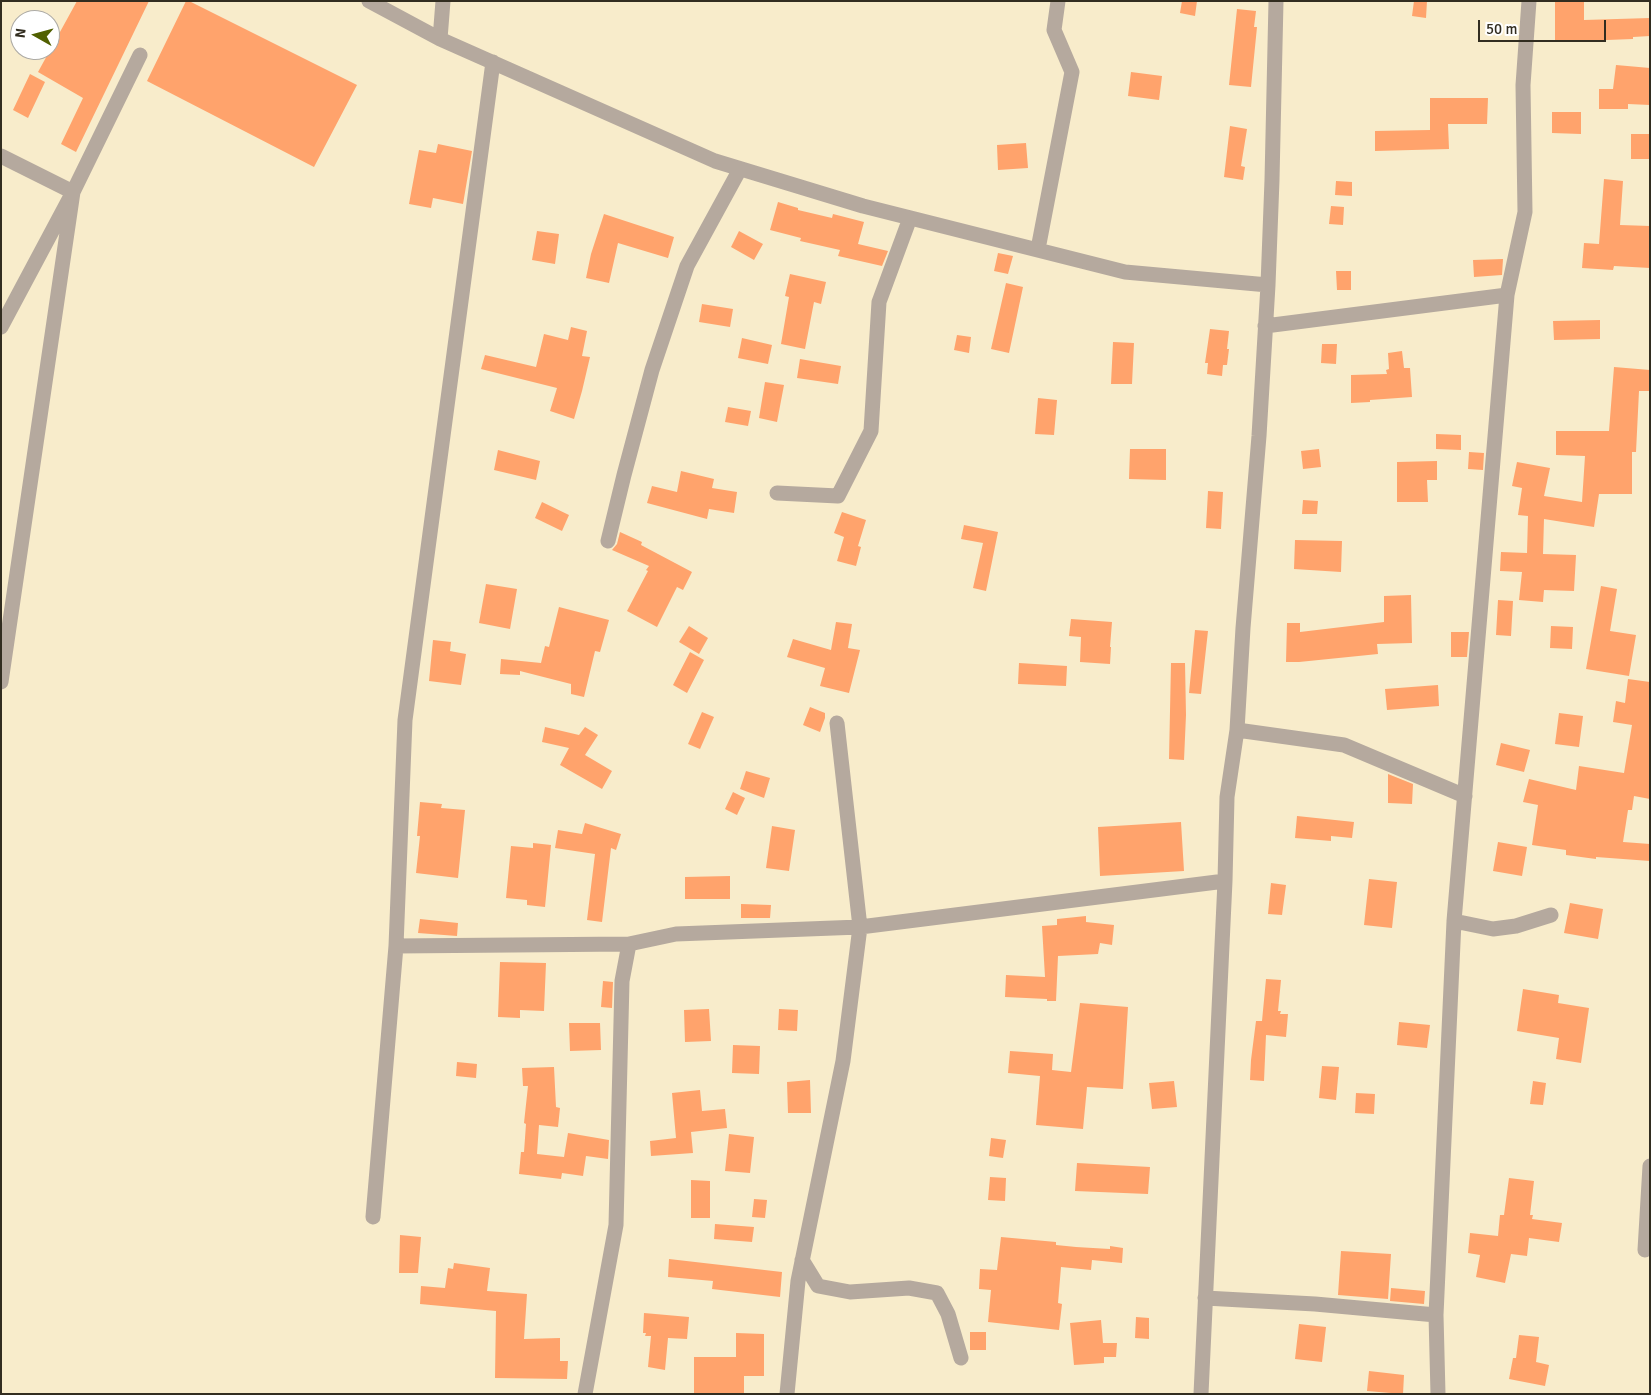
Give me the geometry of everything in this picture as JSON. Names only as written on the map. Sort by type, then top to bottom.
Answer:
[{"type":"street","points":[[369,1],[440,39],[715,161],[740,169],[863,206],[1125,272],[1268,285]]},
{"type":"street","points":[[440,39],[443,1]]},
{"type":"street","points":[[1038,249],[1072,72],[1054,30],[1058,1]]},
{"type":"street","points":[[1201,1394],[1225,881],[1227,798],[1237,730],[1243,628],[1259,436],[1268,285],[1276,1]]},
{"type":"street","points":[[1438,1394],[1436,1315],[1454,921],[1508,295],[1525,212],[1522,85],[1529,1]]},
{"type":"street","points":[[1,327],[73,192],[140,55]]},
{"type":"street","points":[[373,1217],[396,946],[404,720],[493,62]]},
{"type":"street","points":[[1,156],[73,192]]},
{"type":"street","points":[[608,541],[652,370],[687,266],[740,169]]},
{"type":"street","points":[[1,682],[73,192]]},
{"type":"street","points":[[777,493],[838,496],[871,431],[879,302],[910,218]]},
{"type":"street","points":[[1265,326],[1508,295]]},
{"type":"street","points":[[787,1394],[798,1282],[843,1060],[860,927],[837,723]]},
{"type":"street","points":[[1237,730],[1344,745],[1465,796]]},
{"type":"street","points":[[396,946],[628,944],[676,934],[860,927],[1225,881]]},
{"type":"street","points":[[1454,921],[1493,929],[1516,926],[1551,915]]},
{"type":"street","points":[[586,1394],[616,1226],[622,981],[628,944]]},
{"type":"street","points":[[1645,1250],[1650,1166]]},
{"type":"street","points":[[802,1260],[818,1286],[850,1292],[909,1288],[937,1292],[948,1314],[961,1358]]},
{"type":"street","points":[[1205,1298],[1315,1304],[1436,1315]]},
{"type":"building","points":[[77,1],[149,1],[76,152],[61,144],[83,98],[38,72],[45,60],[60,60],[60,32]]},
{"type":"building","points":[[186,1],[357,85],[314,167],[147,81]]},
{"type":"building","points":[[1182,1],[1197,1],[1195,16],[1180,13]]},
{"type":"building","points":[[1414,1],[1427,1],[1426,18],[1412,16]]},
{"type":"building","points":[[1555,1],[1584,1],[1584,20],[1650,18],[1650,36],[1633,37],[1633,39],[1555,42]]},
{"type":"building","points":[[1237,9],[1256,11],[1254,27],[1257,27],[1251,87],[1229,85]]},
{"type":"building","points":[[1616,65],[1650,68],[1650,105],[1628,104],[1628,109],[1599,109],[1599,89],[1613,89]]},
{"type":"building","points":[[1131,72],[1162,76],[1159,100],[1128,96]]},
{"type":"building","points":[[30,74],[45,82],[28,118],[13,110]]},
{"type":"building","points":[[1430,98],[1488,98],[1487,124],[1448,124],[1449,149],[1375,151],[1375,131],[1430,130]]},
{"type":"building","points":[[1552,112],[1581,112],[1581,134],[1552,133]]},
{"type":"building","points":[[1230,126],[1247,129],[1241,166],[1245,167],[1243,180],[1224,177]]},
{"type":"building","points":[[1631,134],[1650,134],[1650,159],[1631,159]]},
{"type":"building","points":[[1026,143],[1028,168],[998,170],[997,145]]},
{"type":"building","points":[[438,144],[472,151],[463,204],[433,198],[431,208],[409,204],[419,150],[436,153]]},
{"type":"building","points":[[1604,179],[1623,181],[1620,225],[1650,226],[1650,268],[1614,266],[1613,270],[1582,268],[1584,243],[1599,244]]},
{"type":"building","points":[[1336,181],[1352,182],[1352,196],[1335,195]]},
{"type":"building","points":[[778,202],[798,208],[798,210],[832,218],[833,214],[864,222],[858,244],[888,251],[882,266],[838,256],[840,250],[800,241],[801,238],[770,230]]},
{"type":"building","points":[[1331,206],[1344,207],[1343,225],[1329,224]]},
{"type":"building","points":[[604,214],[674,237],[668,258],[618,243],[609,283],[586,278],[591,254]]},
{"type":"building","points":[[537,231],[559,234],[555,264],[532,260]]},
{"type":"building","points":[[739,231],[763,244],[754,260],[731,247]]},
{"type":"building","points":[[998,253],[1013,256],[1008,274],[994,271]]},
{"type":"building","points":[[1503,259],[1502,275],[1474,277],[1473,260]]},
{"type":"building","points":[[1336,271],[1351,271],[1351,290],[1337,290]]},
{"type":"building","points":[[790,274],[826,282],[821,304],[814,302],[805,349],[781,344],[789,297],[785,296]]},
{"type":"building","points":[[1006,283],[1023,287],[1009,353],[991,349]]},
{"type":"building","points":[[702,304],[733,309],[730,327],[699,322]]},
{"type":"building","points":[[1600,320],[1600,339],[1554,340],[1553,321]]},
{"type":"building","points":[[571,327],[587,331],[582,356],[590,357],[574,419],[550,411],[557,388],[481,369],[485,355],[536,367],[544,334],[568,340]]},
{"type":"building","points":[[1210,329],[1229,331],[1227,365],[1223,365],[1222,376],[1207,374],[1208,363],[1205,363]]},
{"type":"building","points":[[957,335],[971,337],[969,353],[954,350]]},
{"type":"building","points":[[742,338],[772,345],[768,364],[738,358]]},
{"type":"building","points":[[1113,342],[1134,343],[1132,384],[1111,384]]},
{"type":"building","points":[[1322,344],[1337,344],[1336,364],[1321,363]]},
{"type":"building","points":[[1402,351],[1404,368],[1410,368],[1412,397],[1351,403],[1351,375],[1387,374],[1386,370],[1389,369],[1388,353]]},
{"type":"building","points":[[800,359],[841,366],[838,384],[797,378]]},
{"type":"building","points":[[1614,367],[1650,370],[1650,391],[1639,391],[1636,452],[1632,452],[1632,494],[1599,494],[1594,527],[1544,519],[1543,554],[1576,555],[1574,591],[1544,590],[1543,602],[1519,600],[1522,572],[1500,571],[1501,552],[1527,553],[1528,516],[1518,515],[1522,488],[1512,486],[1517,462],[1550,468],[1544,496],[1582,502],[1585,456],[1556,455],[1556,431],[1609,431]]},
{"type":"building","points":[[765,382],[784,385],[777,422],[759,418]]},
{"type":"building","points":[[1038,398],[1057,400],[1054,435],[1035,434]]},
{"type":"building","points":[[728,407],[751,411],[748,426],[725,422]]},
{"type":"building","points":[[1436,434],[1461,435],[1461,450],[1436,449]]},
{"type":"building","points":[[1130,449],[1166,449],[1166,480],[1129,479]]},
{"type":"building","points":[[1319,449],[1321,467],[1303,469],[1301,451]]},
{"type":"building","points":[[498,450],[540,461],[536,480],[494,470]]},
{"type":"building","points":[[1469,452],[1484,453],[1483,470],[1468,469]]},
{"type":"building","points":[[1437,461],[1437,480],[1427,480],[1428,502],[1397,502],[1397,462]]},
{"type":"building","points":[[681,471],[714,479],[712,488],[737,492],[734,513],[709,509],[707,519],[647,503],[652,486],[677,492]]},
{"type":"building","points":[[1208,491],[1223,492],[1221,529],[1206,528]]},
{"type":"building","points":[[1303,500],[1318,501],[1317,514],[1302,514]]},
{"type":"building","points":[[542,502],[569,515],[562,531],[535,518]]},
{"type":"building","points":[[842,512],[866,520],[858,546],[861,547],[856,566],[837,561],[844,537],[834,533]]},
{"type":"building","points":[[964,525],[998,532],[986,591],[973,588],[983,543],[961,539]]},
{"type":"building","points":[[620,532],[642,542],[641,545],[692,572],[683,590],[677,587],[657,627],[627,611],[649,566],[612,550],[617,544]]},
{"type":"building","points":[[1295,540],[1342,541],[1341,572],[1294,569]]},
{"type":"building","points":[[486,584],[517,589],[510,629],[479,623]]},
{"type":"building","points":[[1601,586],[1617,589],[1610,631],[1636,635],[1629,676],[1586,669]]},
{"type":"building","points":[[1411,595],[1412,643],[1377,644],[1378,654],[1286,662],[1287,623],[1300,623],[1300,632],[1384,622],[1384,596]]},
{"type":"building","points":[[1498,600],[1513,601],[1511,636],[1496,635]]},
{"type":"building","points":[[559,607],[609,620],[600,652],[595,651],[584,697],[571,694],[571,684],[520,671],[520,675],[500,674],[501,659],[541,663],[545,646],[549,647]]},
{"type":"building","points":[[1071,619],[1112,622],[1110,664],[1080,662],[1081,637],[1069,636]]},
{"type":"building","points":[[836,622],[852,624],[848,648],[860,650],[849,693],[820,686],[825,668],[787,657],[793,639],[831,650]]},
{"type":"building","points":[[689,626],[708,638],[699,654],[679,642]]},
{"type":"building","points":[[1551,626],[1573,627],[1572,649],[1550,648]]},
{"type":"building","points":[[1195,630],[1208,631],[1201,694],[1189,693]]},
{"type":"building","points":[[1451,632],[1469,632],[1467,657],[1451,657]]},
{"type":"building","points":[[433,640],[451,642],[450,651],[466,654],[461,685],[429,681]]},
{"type":"building","points":[[690,652],[704,660],[687,693],[673,685]]},
{"type":"building","points":[[1019,663],[1067,666],[1066,686],[1018,684]]},
{"type":"building","points":[[1171,663],[1185,663],[1186,715],[1184,760],[1169,759]]},
{"type":"building","points":[[1628,679],[1650,682],[1650,799],[1634,796],[1632,810],[1628,810],[1623,842],[1650,844],[1650,861],[1596,857],[1596,859],[1566,855],[1566,850],[1532,845],[1538,805],[1523,802],[1529,779],[1576,790],[1579,766],[1624,773],[1632,725],[1613,722],[1616,701],[1625,703]]},
{"type":"building","points":[[1438,685],[1439,706],[1387,710],[1385,689]]},
{"type":"building","points":[[810,707],[825,713],[820,732],[803,725]]},
{"type":"building","points":[[702,712],[714,717],[700,749],[688,744]]},
{"type":"building","points":[[1559,713],[1583,716],[1579,747],[1555,744]]},
{"type":"building","points":[[545,727],[579,735],[585,727],[598,735],[585,755],[612,771],[602,789],[560,765],[569,748],[542,742]]},
{"type":"building","points":[[1501,743],[1530,750],[1524,772],[1496,765]]},
{"type":"building","points":[[746,771],[770,778],[764,798],[740,789]]},
{"type":"building","points":[[1388,774],[1413,784],[1412,804],[1388,803]]},
{"type":"building","points":[[733,792],[745,798],[737,815],[725,809]]},
{"type":"building","points":[[420,802],[442,804],[441,808],[465,810],[458,878],[416,873],[420,836],[417,836]]},
{"type":"building","points":[[1297,816],[1354,822],[1352,838],[1331,836],[1331,841],[1295,838]]},
{"type":"building","points":[[1181,822],[1184,871],[1100,876],[1098,827]]},
{"type":"building","points":[[585,823],[621,834],[616,850],[611,848],[602,922],[587,920],[595,854],[555,848],[558,830],[582,834]]},
{"type":"building","points":[[772,826],[795,830],[789,871],[766,868]]},
{"type":"building","points":[[1498,842],[1527,847],[1522,876],[1493,871]]},
{"type":"building","points":[[533,843],[551,845],[545,907],[527,905],[527,900],[506,898],[511,846],[533,848]]},
{"type":"building","points":[[730,876],[730,899],[685,899],[685,877]]},
{"type":"building","points":[[1369,879],[1397,882],[1392,928],[1364,925]]},
{"type":"building","points":[[1271,883],[1286,885],[1282,915],[1268,914]]},
{"type":"building","points":[[1570,903],[1603,909],[1598,939],[1564,933]]},
{"type":"building","points":[[741,904],[771,905],[770,918],[741,918]]},
{"type":"building","points":[[1086,916],[1086,922],[1114,925],[1112,945],[1100,943],[1098,954],[1058,956],[1056,1001],[1005,997],[1006,975],[1045,977],[1042,926],[1057,925],[1057,919]]},
{"type":"building","points":[[420,919],[458,923],[457,936],[418,933]]},
{"type":"building","points":[[500,962],[546,963],[544,1011],[520,1010],[520,1018],[498,1017]]},
{"type":"building","points":[[1266,979],[1281,980],[1278,1011],[1281,1011],[1280,1014],[1288,1014],[1286,1037],[1266,1035],[1264,1081],[1250,1080],[1256,1021],[1262,1021]]},
{"type":"building","points":[[603,981],[613,982],[612,1008],[601,1007]]},
{"type":"building","points":[[1523,989],[1559,995],[1558,1003],[1589,1008],[1581,1063],[1556,1059],[1559,1038],[1517,1031]]},
{"type":"building","points":[[1080,1003],[1128,1007],[1123,1089],[1087,1087],[1083,1129],[1036,1125],[1040,1076],[1008,1073],[1010,1051],[1053,1054],[1052,1070],[1071,1072]]},
{"type":"building","points":[[709,1009],[711,1041],[685,1042],[684,1010]]},
{"type":"building","points":[[779,1009],[798,1010],[797,1031],[778,1030]]},
{"type":"building","points":[[1399,1022],[1430,1025],[1427,1048],[1397,1045]]},
{"type":"building","points":[[569,1023],[600,1023],[601,1050],[570,1051]]},
{"type":"building","points":[[733,1045],[760,1046],[759,1074],[732,1073]]},
{"type":"building","points":[[457,1062],[477,1064],[476,1078],[456,1076]]},
{"type":"building","points":[[1322,1066],[1339,1067],[1336,1100],[1319,1098]]},
{"type":"building","points":[[554,1067],[556,1107],[560,1108],[558,1127],[539,1125],[537,1154],[564,1157],[568,1133],[609,1140],[608,1159],[586,1156],[583,1176],[562,1173],[561,1179],[519,1174],[521,1152],[524,1152],[526,1124],[524,1123],[528,1086],[523,1086],[522,1068]]},
{"type":"building","points":[[810,1080],[811,1113],[788,1113],[787,1082]]},
{"type":"building","points":[[1174,1081],[1177,1107],[1152,1109],[1149,1083]]},
{"type":"building","points":[[1533,1081],[1546,1083],[1543,1105],[1530,1104]]},
{"type":"building","points":[[700,1090],[702,1111],[725,1109],[727,1128],[691,1132],[693,1153],[651,1156],[650,1141],[676,1138],[672,1093]]},
{"type":"building","points":[[1356,1093],[1375,1094],[1374,1114],[1355,1113]]},
{"type":"building","points":[[729,1134],[754,1137],[750,1173],[725,1171]]},
{"type":"building","points":[[991,1138],[1006,1140],[1003,1158],[989,1156]]},
{"type":"building","points":[[1077,1163],[1150,1167],[1148,1194],[1075,1191]]},
{"type":"building","points":[[990,1177],[1006,1178],[1005,1201],[988,1200]]},
{"type":"building","points":[[1509,1178],[1534,1181],[1530,1215],[1533,1215],[1532,1219],[1562,1223],[1559,1242],[1529,1238],[1527,1256],[1511,1254],[1505,1283],[1476,1277],[1480,1255],[1468,1253],[1470,1233],[1498,1236],[1500,1215],[1504,1215]]},
{"type":"building","points":[[691,1180],[710,1181],[710,1218],[691,1218]]},
{"type":"building","points":[[754,1199],[767,1200],[765,1218],[752,1217]]},
{"type":"building","points":[[715,1224],[754,1227],[752,1242],[714,1239]]},
{"type":"building","points":[[400,1235],[421,1237],[418,1273],[399,1273]]},
{"type":"building","points":[[1001,1237],[1056,1242],[1056,1245],[1076,1247],[1110,1249],[1110,1246],[1123,1248],[1122,1263],[1092,1260],[1091,1270],[1061,1267],[1058,1303],[1062,1304],[1059,1330],[988,1322],[991,1290],[979,1289],[980,1269],[997,1270]]},
{"type":"building","points":[[1341,1251],[1391,1254],[1388,1299],[1338,1295]]},
{"type":"building","points":[[669,1259],[782,1272],[780,1297],[712,1289],[713,1281],[668,1277]]},
{"type":"building","points":[[454,1263],[490,1268],[487,1291],[527,1294],[524,1339],[560,1338],[560,1361],[568,1361],[567,1379],[495,1378],[496,1311],[420,1304],[421,1286],[445,1288],[448,1268],[453,1269]]},
{"type":"building","points":[[1391,1288],[1425,1291],[1424,1304],[1390,1301]]},
{"type":"building","points":[[644,1313],[689,1317],[687,1339],[668,1338],[665,1370],[648,1367],[651,1336],[645,1336],[646,1333],[643,1333]]},
{"type":"building","points":[[1136,1317],[1149,1318],[1149,1339],[1135,1338]]},
{"type":"building","points":[[1101,1320],[1103,1343],[1117,1343],[1116,1357],[1104,1357],[1104,1363],[1074,1365],[1070,1323]]},
{"type":"building","points":[[1299,1324],[1326,1327],[1322,1362],[1295,1359]]},
{"type":"building","points":[[970,1332],[986,1332],[986,1350],[970,1350]]},
{"type":"building","points":[[736,1333],[764,1334],[764,1376],[744,1376],[744,1394],[694,1394],[694,1357],[736,1357]]},
{"type":"building","points":[[1519,1335],[1539,1337],[1536,1362],[1549,1365],[1545,1386],[1509,1379],[1513,1358],[1516,1358]]},
{"type":"building","points":[[1369,1371],[1404,1375],[1403,1394],[1367,1391]]}]
